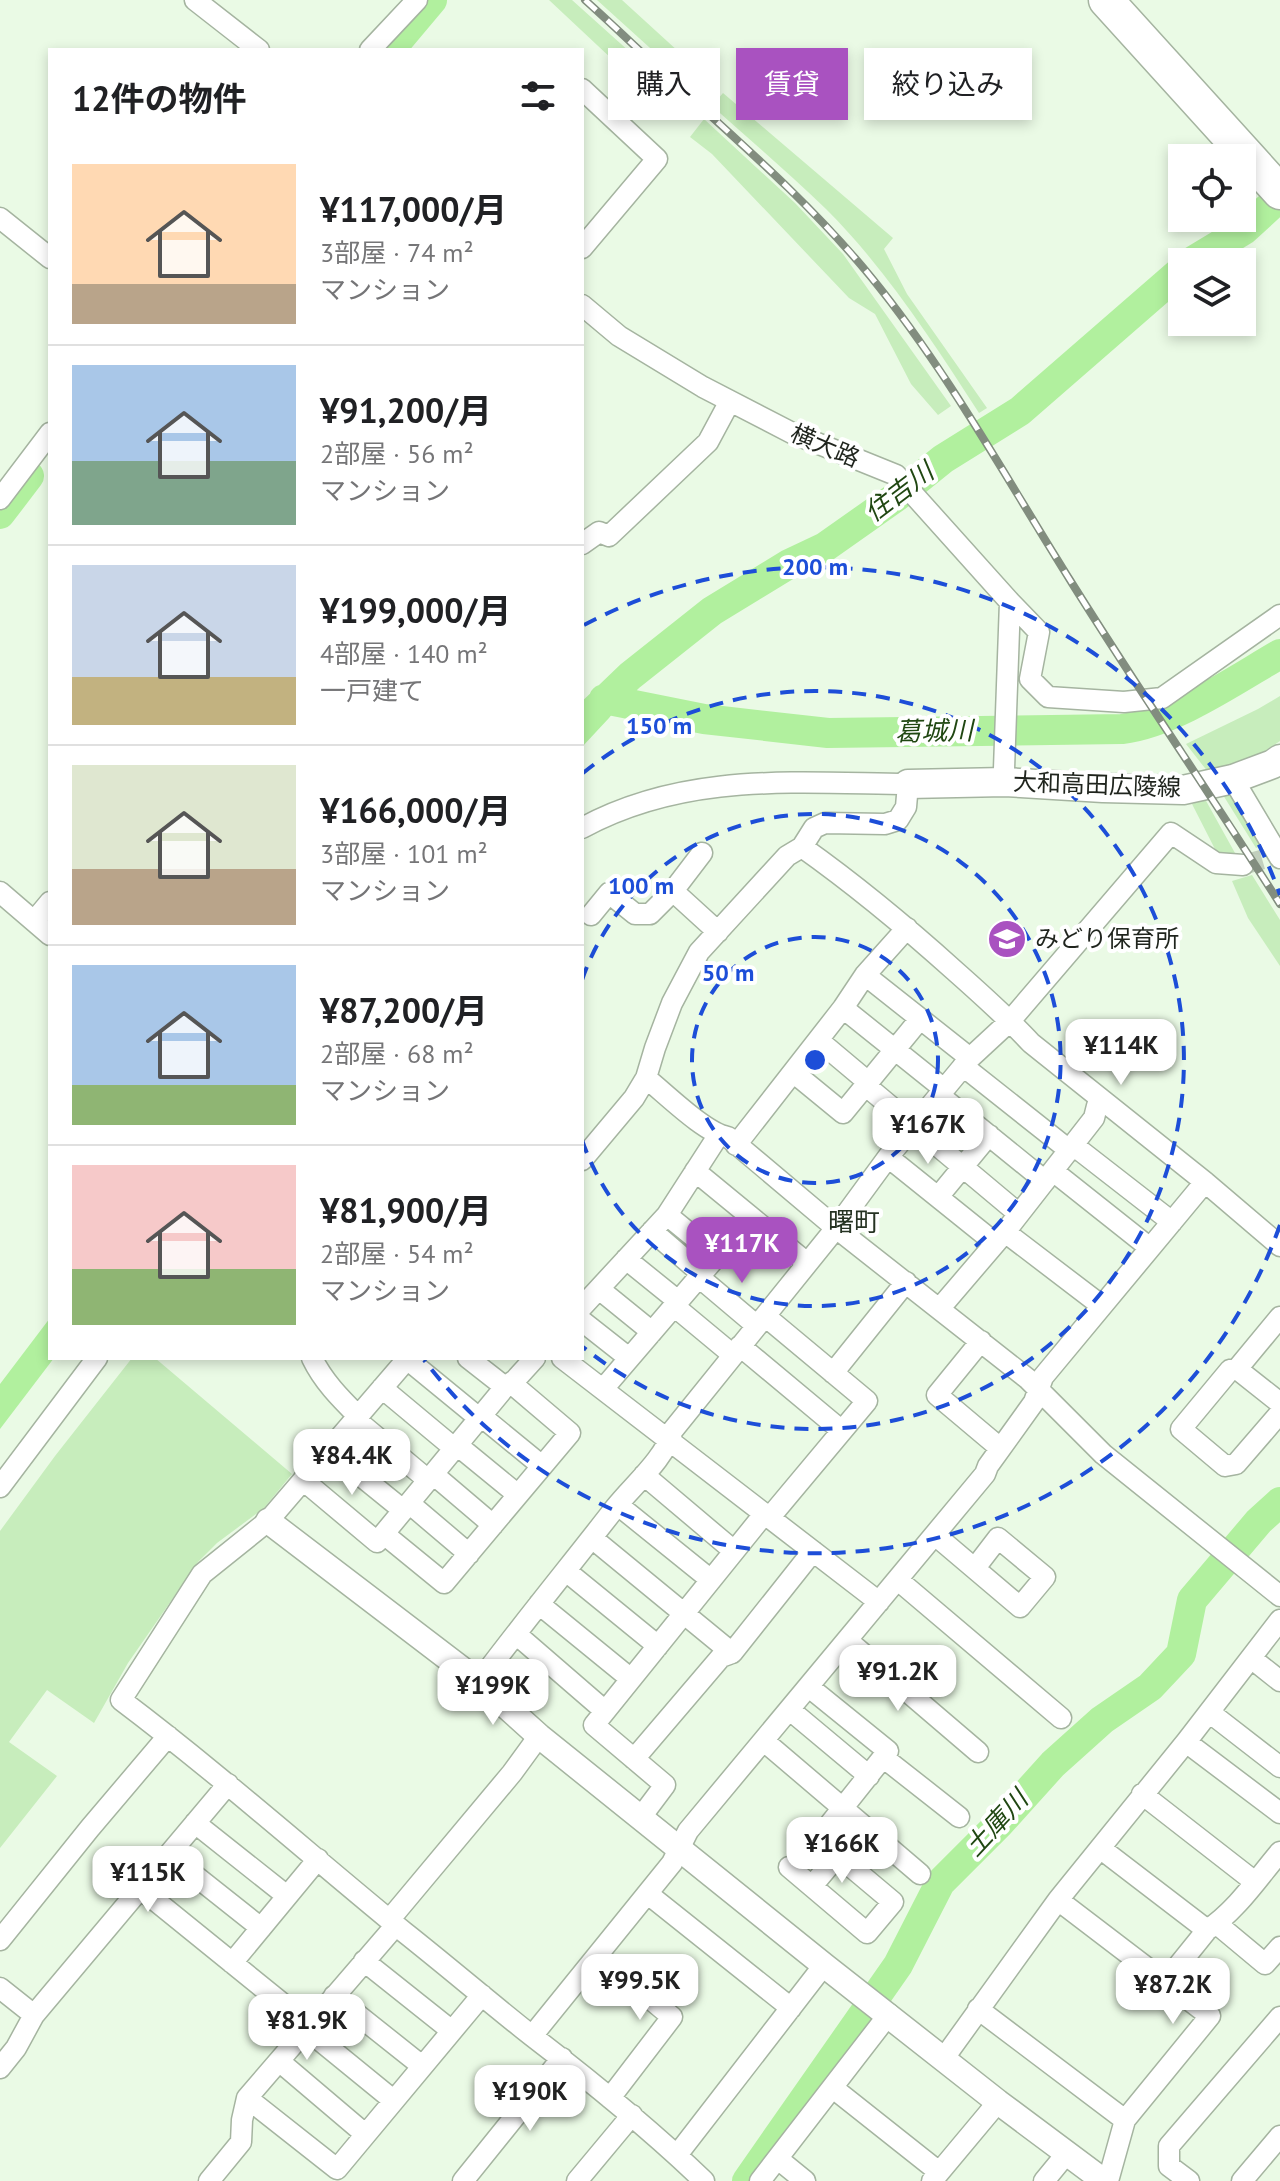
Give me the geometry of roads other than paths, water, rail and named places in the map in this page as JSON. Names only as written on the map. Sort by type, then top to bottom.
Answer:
[{"type":"highway","points":[[1106,0],[1274,178]]},
{"type":"main road","name":"大和高田広陵線","points":[[908,784],[1005,775],[1103,788],[1183,790],[1233,779],[1280,759]]},
{"type":"street","points":[[195,0],[256,48]]},
{"type":"street","points":[[372,48],[417,0]]},
{"type":"street","points":[[584,91],[657,159],[584,246]]},
{"type":"street","points":[[0,218],[48,256]]},
{"type":"street","name":"横大路","points":[[584,307],[619,336],[703,387],[792,433],[896,475],[1039,632],[1030,679],[1048,697],[1111,702],[1162,698],[1280,615]]},
{"type":"street","points":[[584,543],[599,532],[609,536],[708,442],[730,401]]},
{"type":"street","points":[[0,499],[48,436]]},
{"type":"street","points":[[1005,775],[1010,602]]},
{"type":"street","points":[[1233,779],[1273,857]]},
{"type":"street","points":[[584,827],[642,801],[684,790],[766,782],[908,784],[906,807],[898,820],[885,824],[825,823],[814,828],[802,847],[787,856],[699,952],[672,1003],[646,1078],[634,1098],[584,1158]]},
{"type":"street","points":[[479,1682],[670,1442],[673,1430],[836,1228],[914,1125],[967,1062],[1010,1021],[1171,833],[1216,863],[1243,865]]},
{"type":"street","points":[[802,847],[854,883],[1031,1043],[1280,1246]]},
{"type":"street","points":[[591,915],[609,893],[635,914],[650,914],[673,891],[702,853]]},
{"type":"street","points":[[673,891],[718,932]]},
{"type":"street","points":[[0,892],[42,928],[48,908]]},
{"type":"street","points":[[584,1305],[667,1215],[695,1171],[793,1072],[865,975],[907,928]]},
{"type":"street","points":[[865,975],[1071,1147],[1172,1222]]},
{"type":"street","points":[[843,1008],[894,1049],[989,1135],[1150,1248]]},
{"type":"street","points":[[793,1072],[843,1113],[920,1019]]},
{"type":"street","points":[[818,1040],[1019,1214]]},
{"type":"street","points":[[646,1078],[981,1341],[1028,1379],[1103,1454],[1277,1588]]},
{"type":"street","points":[[940,1308],[1049,1176],[1094,1118],[1102,1100]]},
{"type":"street","points":[[938,1197],[989,1135]]},
{"type":"street","points":[[888,1157],[938,1197],[1102,1306]]},
{"type":"street","points":[[695,1171],[807,1263]]},
{"type":"street","points":[[532,2036],[672,1863],[688,1831],[985,1474],[1034,1402],[1043,1377],[1205,1182]]},
{"type":"street","points":[[603,1389],[717,1256],[667,1215]]},
{"type":"street","points":[[641,1817],[665,1785],[594,1725],[734,1551],[867,1401],[701,1275],[652,1231]]},
{"type":"street","points":[[626,1259],[676,1304],[842,1431]]},
{"type":"street","points":[[833,1373],[906,1282]]},
{"type":"street","points":[[599,1289],[652,1332]]},
{"type":"street","points":[[1280,1317],[1181,1429],[1225,1466],[1236,1464],[1280,1413]]},
{"type":"street","points":[[584,1323],[629,1358]]},
{"type":"street","points":[[1264,1336],[1280,1350]]},
{"type":"street","points":[[981,1341],[937,1395],[1000,1448]]},
{"type":"street","points":[[0,1487],[95,1360]]},
{"type":"street","points":[[313,1360],[318,1372],[357,1417],[493,1525]]},
{"type":"street","points":[[407,1360],[268,1521],[202,1574],[121,1700],[632,2115],[704,2181]]},
{"type":"street","points":[[409,1360],[542,1466]]},
{"type":"street","points":[[384,1534],[444,1583],[570,1433],[471,1360]]},
{"type":"street","points":[[303,1480],[377,1542],[480,1417],[533,1360]]},
{"type":"street","points":[[565,1360],[879,1602]]},
{"type":"street","points":[[1237,1369],[1280,1403]]},
{"type":"street","points":[[382,1388],[518,1495]]},
{"type":"street","points":[[329,1450],[469,1554]]},
{"type":"street","points":[[644,1475],[734,1551]]},
{"type":"street","points":[[618,1505],[711,1580]]},
{"type":"street","points":[[268,1521],[479,1682],[539,1736],[825,1966],[998,2102],[1106,2181],[1125,2120],[1210,2016],[1058,1900]]},
{"type":"street","points":[[935,1535],[975,1568]]},
{"type":"street","points":[[592,1538],[732,1653]]},
{"type":"street","points":[[634,1759],[721,1657],[732,1653],[813,1551]]},
{"type":"street","points":[[566,1571],[658,1646]]},
{"type":"street","points":[[898,1580],[1061,1718]]},
{"type":"street","points":[[539,1604],[631,1679]]},
{"type":"street","points":[[944,2058],[1058,1900],[1280,1620]]},
{"type":"street","points":[[516,1634],[605,1711]]},
{"type":"street","points":[[847,1640],[978,1752]]},
{"type":"street","points":[[1251,1658],[1280,1681]]},
{"type":"street","points":[[789,1867],[867,1933],[893,1902],[818,1839],[888,1751],[809,1687]]},
{"type":"street","points":[[790,1710],[869,1776]]},
{"type":"street","points":[[1209,1712],[1280,1767]]},
{"type":"street","points":[[0,1940],[168,1736]]},
{"type":"street","points":[[209,2181],[241,2142],[247,2098],[364,1961],[539,1736]]},
{"type":"street","points":[[764,1741],[920,1874]]},
{"type":"street","points":[[1186,1742],[1280,1813]]},
{"type":"street","points":[[884,1758],[959,1817]]},
{"type":"street","points":[[0,2068],[16,2048],[34,2015],[228,1784]]},
{"type":"street","points":[[1142,1794],[1255,1882]]},
{"type":"street","points":[[195,1823],[287,1896]]},
{"type":"street","points":[[1100,1848],[1265,1964],[1280,1947]]},
{"type":"street","points":[[1165,1982],[1280,1852]]},
{"type":"street","points":[[169,1855],[261,1928]]},
{"type":"street","points":[[812,1886],[838,1855]]},
{"type":"street","points":[[232,1963],[318,1859]]},
{"type":"street","points":[[141,1889],[299,2017],[317,2038],[393,2100]]},
{"type":"street","points":[[648,1894],[791,2008]]},
{"type":"street","points":[[598,1955],[672,2017],[610,2098]]},
{"type":"street","points":[[364,1961],[452,2031]]},
{"type":"street","points":[[681,2158],[825,1966]]},
{"type":"street","points":[[0,1988],[34,2015]]},
{"type":"street","points":[[247,2098],[337,2169],[482,1995]]},
{"type":"street","points":[[334,1996],[422,2066]]},
{"type":"street","points":[[978,2009],[1125,2120]]},
{"type":"street","points":[[760,2181],[889,2014]]},
{"type":"street","points":[[1189,2181],[1169,2166],[1169,2146],[1280,2017]]},
{"type":"street","points":[[463,2181],[562,2058]]},
{"type":"street","points":[[279,2061],[365,2134]]},
{"type":"street","points":[[833,2088],[935,2176],[998,2102]]},
{"type":"street","points":[[577,2181],[632,2115]]},
{"type":"street","points":[[1242,2181],[1280,2136]]},
{"type":"street","points":[[1044,2181],[1067,2153]]},
{"type":"street","points":[[778,2159],[805,2181]]},
{"type":"waterway","points":[[392,48],[432,0]]},
{"type":"waterway","name":"住吉川","points":[[1214,248],[1244,230],[1280,197]]},
{"type":"waterway","name":"住吉川","points":[[584,720],[630,676],[712,611],[789,564],[825,547],[943,459],[1020,411],[1168,282]]},
{"type":"waterway","points":[[0,514],[29,476]]},
{"type":"waterway","name":"葛城川","points":[[604,699],[704,719],[828,733],[1122,729],[1142,725],[1183,709],[1280,654]]},
{"type":"waterway","name":"土庫川","points":[[747,2181],[898,1965],[940,1883],[1053,1764],[1102,1720],[1150,1687],[1181,1654],[1192,1600],[1259,1521],[1280,1502]]},
{"type":"tunnel","points":[[1243,865],[1264,859]]},
{"type":"railway","points":[[585,0],[807,206],[899,313],[975,425],[1096,621],[1280,904]]},
{"type":"place","name":"みどり保育所","points":[[1007,939]]},
{"type":"district","name":"曙町","points":[[854,1222]]}]
